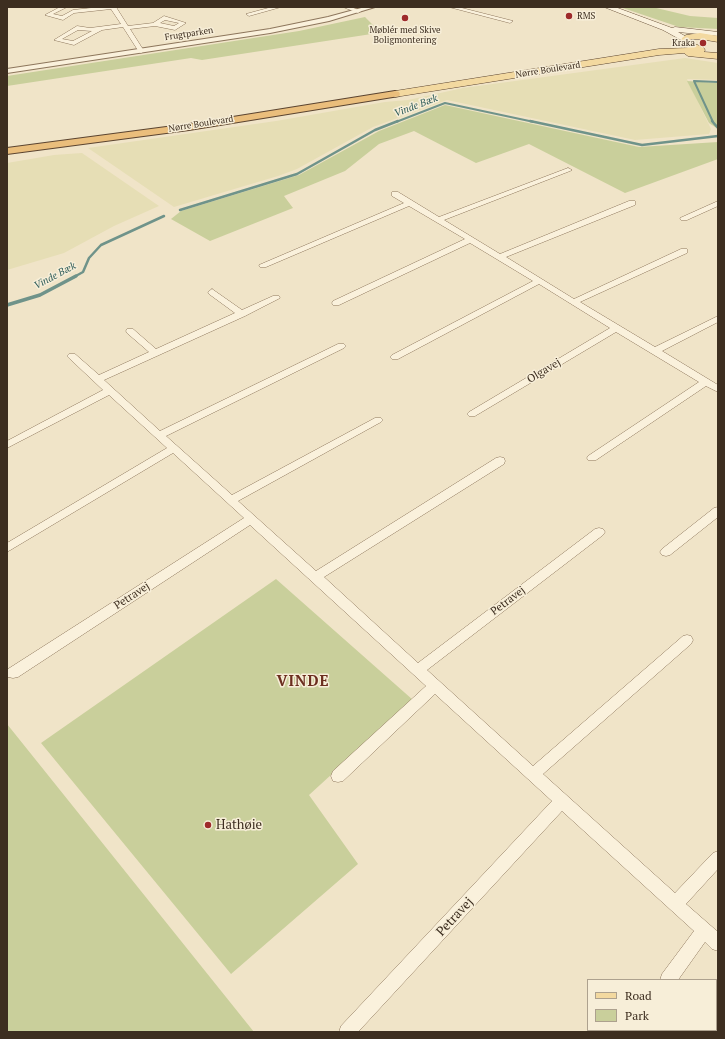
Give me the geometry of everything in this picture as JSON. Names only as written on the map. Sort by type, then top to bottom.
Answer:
[{"type":"highway","name":"Nørre Boulevard","points":[[7,151],[189,126],[395,94]]},
{"type":"main road","points":[[608,7],[668,29],[718,39]]},
{"type":"main road","points":[[668,29],[718,35]]},
{"type":"main road","points":[[668,29],[685,40],[690,47],[718,53]]},
{"type":"main road","name":"Nørre Boulevard","points":[[395,94],[488,76],[653,48],[704,36]]},
{"type":"main road","points":[[704,50],[718,49]]},
{"type":"main road","name":"Nørre Boulevard","points":[[395,94],[669,51],[704,50]]},
{"type":"main road","points":[[589,64],[676,53],[718,56]]},
{"type":"street","points":[[64,7],[48,15],[63,18],[73,12],[113,7],[141,50]]},
{"type":"street","points":[[75,7],[91,10]]},
{"type":"street","points":[[249,14],[278,7]]},
{"type":"street","points":[[346,7],[358,11]]},
{"type":"street","name":"Frugtparken","points":[[7,71],[284,28],[372,7]]},
{"type":"street","points":[[452,7],[510,21]]},
{"type":"street","points":[[101,29],[74,43],[56,40],[77,28],[90,30],[154,24]]},
{"type":"street","points":[[704,36],[718,35]]},
{"type":"street","points":[[438,220],[568,170]]},
{"type":"street","points":[[395,194],[718,390]]},
{"type":"street","points":[[263,265],[410,203]]},
{"type":"street","points":[[500,257],[632,203]]},
{"type":"street","points":[[684,218],[718,203]]},
{"type":"street","points":[[336,303],[470,240]]},
{"type":"street","points":[[574,302],[684,251]]},
{"type":"street","points":[[395,356],[539,281]]},
{"type":"street","points":[[212,292],[242,314]]},
{"type":"street","points":[[98,379],[276,298]]},
{"type":"street","points":[[655,351],[718,319]]},
{"type":"street","name":"Olgavej","points":[[472,414],[616,328]]},
{"type":"street","points":[[130,331],[155,353]]},
{"type":"street","points":[[160,435],[341,346]]},
{"type":"street","points":[[72,356],[718,943]]},
{"type":"street","points":[[592,458],[705,382]]},
{"type":"street","points":[[7,445],[110,390]]},
{"type":"street","points":[[231,500],[378,420]]},
{"type":"street","points":[[7,548],[174,448]]},
{"type":"street","points":[[315,577],[500,461]]},
{"type":"street","points":[[666,552],[718,512]]},
{"type":"street","name":"Petravej","points":[[13,673],[252,519]]},
{"type":"street","name":"Petravej","points":[[418,670],[599,532]]},
{"type":"street","points":[[533,774],[687,640]]},
{"type":"street","points":[[338,776],[436,686]]},
{"type":"street","name":"Petravej","points":[[347,1032],[562,801]]},
{"type":"street","points":[[675,904],[718,858]]},
{"type":"street","points":[[669,979],[704,930]]},
{"type":"shaded area","points":[[685,58],[718,63],[718,80],[687,79],[711,129],[709,134],[635,140],[447,100],[373,127],[297,169],[174,207],[88,148],[276,121],[385,102],[408,100],[463,88]]},
{"type":"shaded area","points":[[82,153],[159,206],[114,226],[64,253],[7,270],[7,163],[54,155]]},
{"type":"green space","points":[[620,7],[652,7],[690,16],[718,18],[718,29],[679,27]]},
{"type":"green space","points":[[365,17],[374,26],[378,33],[202,60],[191,58],[7,86],[7,76],[299,31]]},
{"type":"green space","points":[[687,81],[718,83],[718,129],[709,123]]},
{"type":"green space","points":[[445,105],[639,147],[718,142],[718,159],[625,193],[529,144],[476,163],[414,131],[379,144],[345,171],[284,196],[293,208],[210,241],[171,219],[181,211],[299,175],[379,131]]},
{"type":"green space","points":[[276,579],[413,700],[309,795],[358,864],[231,974],[41,743]]},
{"type":"green space","points":[[7,724],[254,1032],[7,1032]]},
{"type":"waterway","name":"Vinde Bæk","points":[[713,122],[694,81],[718,82]]},
{"type":"waterway","name":"Vinde Bæk","points":[[396,122],[445,103],[534,122]]},
{"type":"waterway","name":"Vinde Bæk","points":[[180,210],[297,174],[375,130],[398,121]]},
{"type":"waterway","name":"Vinde Bæk","points":[[530,121],[642,145],[718,136]]},
{"type":"waterway","name":"Vinde Bæk","points":[[712,121],[718,128]]},
{"type":"waterway","name":"Vinde Bæk","points":[[74,277],[83,272],[89,258],[101,245],[164,216]]},
{"type":"waterway","name":"Vinde Bæk","points":[[7,305],[40,295],[76,276]]},
{"type":"place","name":"RMS","points":[[569,16]]},
{"type":"place","name":"Møblér med Skive Boligmontering","points":[[405,18]]},
{"type":"place","name":"Kraka","points":[[703,43]]},
{"type":"place","name":"Hathøie","points":[[208,825]]},
{"type":"district","name":"VINDE","points":[[303,682]]}]
